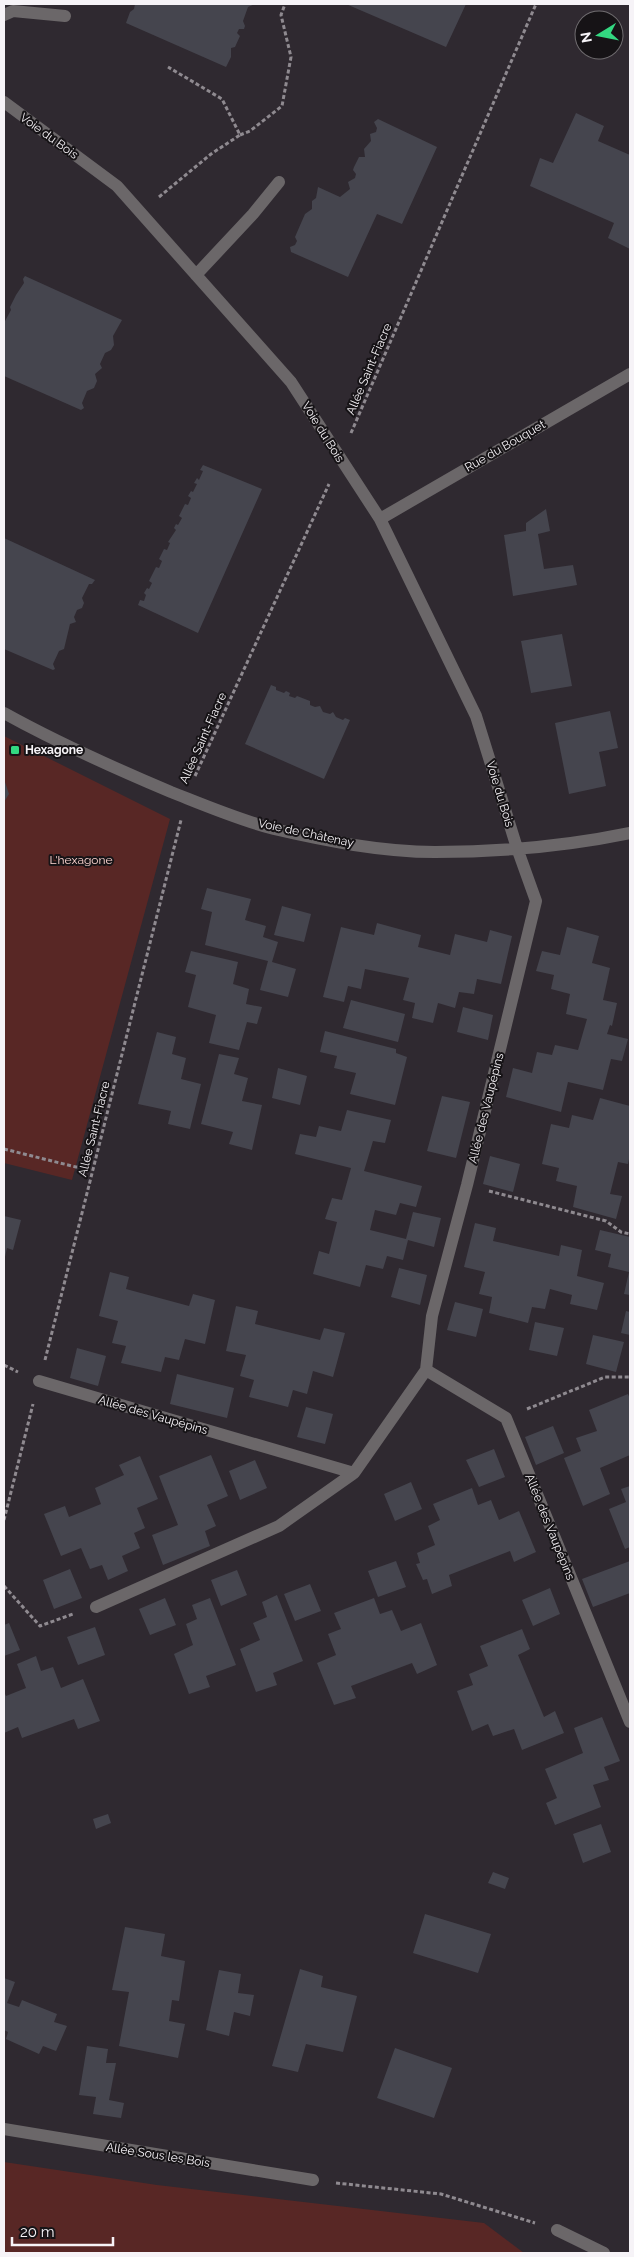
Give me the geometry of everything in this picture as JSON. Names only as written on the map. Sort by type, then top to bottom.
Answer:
[{"type":"street","points":[[4,15],[13,11],[65,16]]},
{"type":"street","name":"Voie du Bois","points":[[4,102],[117,186],[291,382],[380,519],[476,716],[517,848]]},
{"type":"street","points":[[196,275],[253,214],[279,182]]},
{"type":"street","name":"Rue du Bouquet","points":[[380,519],[630,374]]},
{"type":"street","name":"Voie de Châtenay","points":[[4,713],[103,764],[187,798],[273,828],[369,846],[434,852],[517,848],[598,840],[630,833]]},
{"type":"street","name":"Allée des Vaupépins","points":[[96,1606],[279,1526],[354,1474],[426,1370],[432,1316],[467,1185],[536,901],[517,848]]},
{"type":"street","points":[[426,1370],[506,1418]]},
{"type":"street","name":"Allée des Vaupépins","points":[[39,1381],[354,1474]]},
{"type":"street","name":"Allée des Vaupépins","points":[[506,1418],[630,1722]]},
{"type":"street","name":"Allée Sous les Bois","points":[[4,2129],[313,2180]]},
{"type":"street","points":[[557,2230],[604,2253]]},
{"type":"path","points":[[157,199],[211,154],[240,135],[250,131],[282,106],[291,57],[281,15],[285,4]]},
{"type":"path","name":"Allée Saint-Fiacre","points":[[4,1520],[187,798],[340,460],[536,4]]},
{"type":"path","points":[[168,67],[222,99],[240,135]]},
{"type":"path","points":[[4,1149],[76,1167],[93,1168]]},
{"type":"path","points":[[467,1185],[606,1221],[621,1232],[630,1234]]},
{"type":"path","points":[[506,1418],[605,1377],[630,1377]]},
{"type":"path","points":[[4,1586],[40,1626],[96,1606]]},
{"type":"path","points":[[313,2180],[441,2194],[557,2230]]},
{"type":"green space","name":"L'hexagone","points":[[4,736],[170,819],[72,1180],[4,1163]]},
{"type":"green space","points":[[4,2162],[157,2185],[484,2223],[524,2253],[4,2253]]},
{"type":"building","points":[[135,4],[255,4],[248,7],[243,21],[244,29],[239,29],[237,33],[240,36],[235,47],[231,48],[231,57],[226,67],[126,23]]},
{"type":"building","points":[[346,4],[466,4],[446,47]]},
{"type":"building","points":[[576,113],[604,126],[598,141],[630,155],[630,249],[608,238],[614,223],[530,186],[540,158],[553,163]]},
{"type":"building","points":[[378,119],[437,147],[402,224],[377,214],[348,277],[291,252],[290,247],[295,245],[297,241],[295,237],[305,214],[312,209],[312,201],[316,198],[318,187],[340,197],[350,189],[348,182],[355,178],[356,174],[353,170],[354,167],[359,157],[365,157],[364,149],[371,141],[370,134],[376,132],[377,128],[374,122]]},
{"type":"building","points":[[25,276],[122,320],[113,336],[114,345],[111,350],[105,353],[100,364],[102,368],[95,374],[97,381],[94,388],[87,391],[82,403],[84,408],[81,410],[4,376],[4,323],[16,295],[24,283],[23,279]]},
{"type":"building","points":[[203,465],[262,489],[198,633],[138,605],[140,600],[144,601],[146,595],[144,593],[152,583],[149,581],[156,567],[159,568],[162,561],[159,559],[164,549],[167,550],[170,543],[168,542],[176,530],[174,528],[182,518],[179,516],[185,504],[188,505],[191,498],[188,496],[191,491],[193,492],[197,484],[194,483],[197,478],[199,480],[203,471],[200,470]]},
{"type":"building","points":[[546,509],[550,531],[538,534],[544,569],[573,565],[577,585],[513,596],[504,535],[526,531],[526,523]]},
{"type":"building","points":[[4,538],[95,580],[92,584],[89,584],[82,598],[84,603],[82,608],[77,610],[74,617],[76,622],[70,624],[64,649],[59,651],[53,664],[55,669],[53,670],[4,649]]},
{"type":"building","points":[[562,634],[572,686],[531,693],[521,641]]},
{"type":"building","points":[[271,685],[276,687],[276,690],[290,693],[289,696],[295,698],[297,696],[310,701],[310,705],[320,706],[323,712],[330,714],[333,712],[336,717],[350,720],[324,779],[245,744]]},
{"type":"building","points":[[610,711],[618,748],[599,752],[606,786],[569,794],[555,723]]},
{"type":"building","points":[[4,779],[9,794],[4,802]]},
{"type":"building","points":[[207,888],[251,899],[245,920],[266,926],[263,937],[278,942],[272,962],[296,969],[288,997],[260,990],[268,961],[205,945],[212,912],[201,909]]},
{"type":"building","points":[[282,906],[311,914],[304,942],[274,935]]},
{"type":"building","points":[[377,923],[421,935],[418,947],[450,955],[455,934],[487,942],[490,930],[512,936],[501,984],[477,979],[474,994],[459,992],[455,1008],[438,1003],[433,1023],[412,1018],[415,1003],[403,1000],[409,978],[365,969],[361,989],[348,986],[344,1002],[323,997],[341,927],[374,935]]},
{"type":"building","points":[[567,927],[599,936],[592,963],[610,968],[603,1000],[617,1003],[612,1026],[610,1025],[607,1034],[628,1039],[622,1061],[611,1059],[603,1090],[568,1082],[561,1112],[506,1097],[513,1068],[532,1073],[537,1052],[552,1055],[555,1045],[578,1050],[587,1019],[566,1014],[570,994],[551,989],[554,975],[536,971],[542,951],[560,955]]},
{"type":"building","points":[[191,951],[238,962],[233,984],[249,989],[246,1004],[262,1007],[257,1024],[247,1022],[239,1050],[209,1043],[216,1015],[188,1007],[196,975],[185,972]]},
{"type":"building","points":[[351,1000],[405,1014],[398,1042],[343,1028]]},
{"type":"building","points":[[463,1007],[493,1015],[488,1040],[457,1032]]},
{"type":"building","points":[[325,1031],[396,1049],[396,1053],[407,1057],[395,1105],[350,1094],[356,1073],[334,1068],[337,1056],[320,1052]]},
{"type":"building","points":[[157,1032],[176,1037],[172,1054],[186,1058],[181,1079],[201,1084],[190,1129],[168,1124],[171,1111],[138,1104]]},
{"type":"building","points":[[219,1054],[239,1058],[234,1074],[248,1078],[242,1101],[262,1105],[252,1150],[229,1144],[233,1132],[201,1124]]},
{"type":"building","points":[[278,1068],[307,1076],[300,1105],[272,1098]]},
{"type":"building","points":[[442,1096],[470,1102],[456,1158],[427,1151]]},
{"type":"building","points":[[600,1098],[630,1106],[630,1154],[628,1164],[618,1162],[610,1194],[622,1196],[616,1219],[573,1207],[577,1186],[556,1181],[559,1168],[542,1164],[551,1124],[569,1128],[572,1115],[593,1120]]},
{"type":"building","points":[[347,1110],[391,1120],[385,1143],[373,1141],[364,1171],[422,1186],[416,1207],[400,1203],[396,1215],[375,1210],[370,1230],[406,1239],[413,1212],[441,1218],[434,1247],[408,1240],[403,1260],[387,1256],[383,1269],[366,1265],[360,1287],[313,1274],[319,1251],[329,1254],[337,1222],[325,1219],[332,1198],[342,1200],[351,1168],[295,1154],[300,1134],[316,1137],[319,1126],[341,1131]]},
{"type":"building","points":[[490,1156],[520,1164],[513,1192],[483,1184]]},
{"type":"building","points":[[4,1216],[21,1220],[13,1250],[7,1248],[5,1257]]},
{"type":"building","points":[[475,1223],[496,1228],[493,1241],[559,1256],[561,1245],[582,1250],[577,1276],[604,1283],[597,1310],[570,1304],[572,1295],[550,1289],[545,1309],[532,1307],[528,1323],[489,1313],[492,1297],[479,1294],[485,1272],[464,1267]]},
{"type":"building","points":[[600,1230],[630,1237],[630,1295],[624,1294],[629,1272],[608,1267],[611,1254],[595,1250]]},
{"type":"building","points":[[399,1268],[427,1275],[420,1305],[391,1297]]},
{"type":"building","points":[[110,1272],[129,1277],[126,1289],[189,1306],[193,1294],[215,1300],[205,1344],[185,1339],[179,1360],[165,1357],[161,1372],[121,1363],[126,1346],[112,1343],[118,1321],[99,1316]]},
{"type":"building","points":[[455,1302],[483,1309],[476,1337],[447,1330]]},
{"type":"building","points":[[236,1306],[258,1311],[255,1324],[320,1340],[324,1328],[345,1333],[333,1377],[313,1371],[307,1394],[293,1390],[288,1407],[249,1397],[254,1380],[240,1376],[246,1355],[226,1351]]},
{"type":"building","points":[[626,1311],[630,1312],[630,1335],[621,1333]]},
{"type":"building","points":[[535,1322],[564,1328],[557,1356],[529,1350]]},
{"type":"building","points":[[593,1335],[624,1342],[616,1372],[586,1364]]},
{"type":"building","points":[[77,1348],[106,1356],[98,1386],[70,1378]]},
{"type":"building","points":[[177,1374],[234,1388],[227,1418],[170,1404]]},
{"type":"building","points":[[628,1394],[630,1399],[630,1455],[600,1468],[610,1494],[583,1506],[564,1458],[581,1451],[576,1438],[597,1431],[589,1410]]},
{"type":"building","points":[[306,1407],[333,1414],[325,1444],[297,1437]]},
{"type":"building","points":[[553,1426],[564,1453],[536,1465],[525,1437]]},
{"type":"building","points":[[494,1449],[505,1477],[479,1487],[466,1460]]},
{"type":"building","points":[[211,1455],[228,1496],[207,1505],[216,1526],[205,1531],[210,1546],[163,1565],[152,1535],[178,1525],[159,1476]]},
{"type":"building","points":[[140,1456],[158,1499],[137,1508],[145,1528],[134,1533],[140,1548],[122,1556],[128,1571],[108,1580],[102,1565],[90,1569],[81,1548],[61,1556],[44,1514],[65,1506],[69,1517],[101,1504],[95,1488],[124,1475],[119,1465]]},
{"type":"building","points":[[255,1460],[267,1488],[240,1500],[229,1471]]},
{"type":"building","points":[[411,1482],[422,1509],[395,1521],[384,1494]]},
{"type":"building","points":[[630,1486],[630,1547],[625,1549],[609,1509],[626,1502],[621,1489]]},
{"type":"building","points":[[472,1488],[478,1505],[491,1500],[499,1520],[519,1511],[536,1552],[514,1562],[510,1551],[449,1575],[452,1586],[432,1594],[427,1579],[423,1580],[416,1564],[420,1563],[417,1553],[435,1545],[428,1526],[440,1520],[433,1504]]},
{"type":"building","points":[[396,1561],[406,1587],[378,1597],[368,1571]]},
{"type":"building","points":[[630,1561],[630,1593],[593,1607],[582,1579]]},
{"type":"building","points":[[70,1569],[82,1598],[54,1609],[43,1580]]},
{"type":"building","points":[[237,1570],[247,1595],[221,1606],[211,1580]]},
{"type":"building","points":[[310,1584],[321,1611],[295,1621],[284,1594]]},
{"type":"building","points":[[550,1588],[560,1614],[533,1626],[522,1600]]},
{"type":"building","points":[[277,1595],[303,1661],[273,1673],[277,1685],[256,1692],[240,1649],[260,1640],[253,1623],[267,1617],[262,1602]]},
{"type":"building","points":[[165,1598],[176,1625],[150,1635],[139,1609]]},
{"type":"building","points":[[210,1598],[236,1665],[206,1676],[210,1687],[189,1694],[174,1654],[193,1645],[186,1624],[197,1619],[192,1605]]},
{"type":"building","points":[[374,1598],[380,1614],[392,1610],[401,1631],[421,1623],[437,1665],[417,1674],[412,1663],[351,1686],[356,1698],[334,1705],[317,1663],[336,1655],[328,1634],[341,1629],[334,1613]]},
{"type":"building","points":[[9,1623],[20,1650],[4,1656],[4,1625]]},
{"type":"building","points":[[95,1627],[105,1655],[78,1665],[67,1637]]},
{"type":"building","points":[[522,1629],[530,1649],[518,1655],[544,1717],[555,1711],[564,1733],[522,1750],[514,1729],[493,1736],[488,1724],[472,1731],[457,1691],[473,1685],[469,1674],[488,1666],[480,1646]]},
{"type":"building","points":[[36,1656],[41,1671],[53,1667],[61,1688],[83,1679],[100,1721],[78,1729],[74,1719],[22,1738],[18,1727],[4,1733],[4,1692],[6,1696],[26,1688],[17,1664]]},
{"type":"building","points":[[602,1717],[620,1761],[604,1767],[609,1780],[593,1785],[601,1807],[555,1825],[546,1803],[557,1798],[545,1769],[583,1753],[574,1728]]},
{"type":"building","points":[[108,1814],[111,1823],[96,1829],[93,1819]]},
{"type":"building","points":[[601,1824],[611,1852],[583,1863],[573,1834]]},
{"type":"building","points":[[493,1872],[509,1878],[505,1889],[488,1883]]},
{"type":"building","points":[[425,1914],[491,1934],[478,1973],[413,1953]]},
{"type":"building","points":[[125,1927],[165,1934],[161,1956],[185,1961],[179,2001],[172,2000],[169,2021],[185,2024],[178,2058],[119,2046],[129,1992],[112,1990]]},
{"type":"building","points":[[300,1969],[323,1976],[321,1987],[357,1996],[343,2052],[306,2044],[298,2072],[272,2066]]},
{"type":"building","points":[[219,1970],[241,1974],[238,1993],[254,1995],[250,2016],[234,2012],[229,2036],[206,2030]]},
{"type":"building","points":[[4,1978],[15,1982],[7,2003],[19,2007],[22,2000],[57,2014],[54,2022],[67,2026],[56,2051],[43,2046],[39,2054],[6,2039],[8,2032],[4,2030]]},
{"type":"building","points":[[87,2046],[108,2049],[106,2063],[116,2063],[109,2100],[124,2103],[121,2118],[93,2114],[96,2097],[79,2095]]},
{"type":"building","points":[[395,2048],[452,2068],[434,2118],[377,2098]]},
{"type":"place","name":"Hexagone","points":[[15,750]]}]
